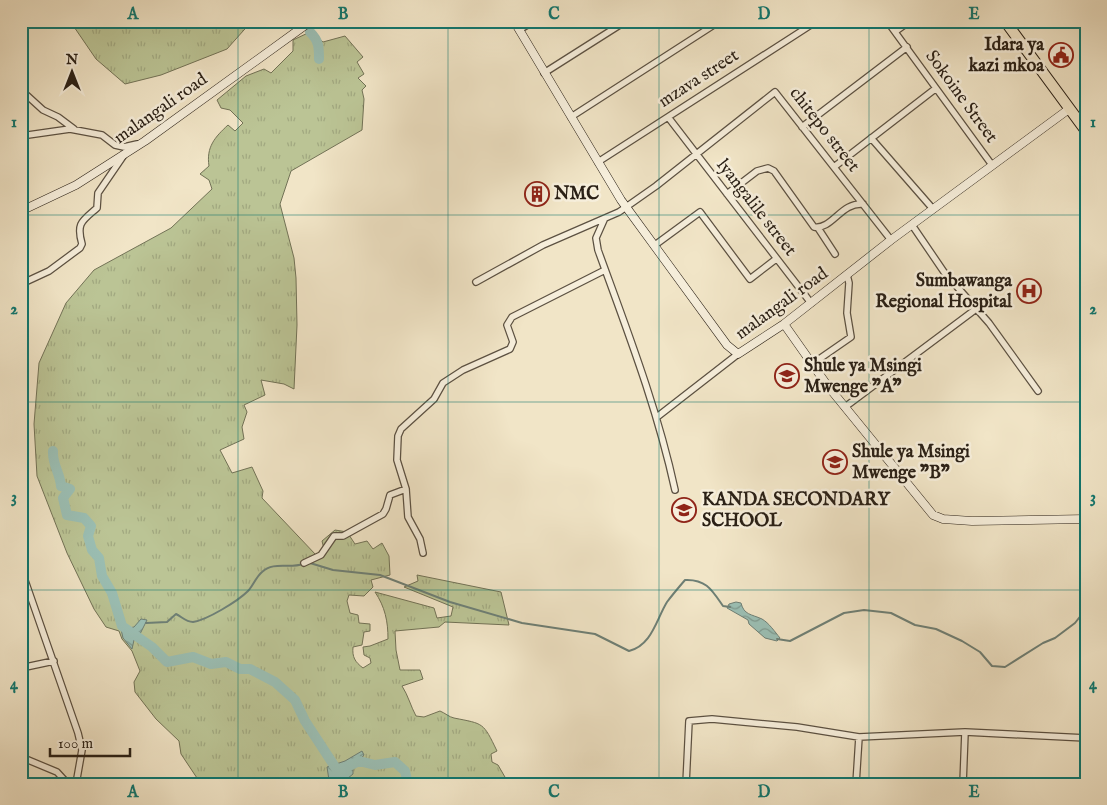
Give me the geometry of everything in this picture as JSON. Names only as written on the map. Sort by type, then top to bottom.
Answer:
[{"type":"highway","points":[[1005,21],[1086,131]]},
{"type":"street","name":"malangali road","points":[[21,211],[76,185],[145,141],[311,21]]},
{"type":"street","name":"malangali road","points":[[514,21],[627,207],[727,345],[738,354],[784,324],[891,240],[1069,109]]},
{"type":"street","points":[[519,30],[534,21]]},
{"type":"street","points":[[544,73],[626,21]]},
{"type":"street","points":[[571,117],[720,21]]},
{"type":"street","name":"mzava street","points":[[598,162],[817,21]]},
{"type":"street","name":"Sokoine Street","points":[[888,21],[935,89],[992,165]]},
{"type":"street","points":[[896,31],[910,21]]},
{"type":"street","points":[[802,127],[907,47]]},
{"type":"street","points":[[834,167],[935,89]]},
{"type":"street","points":[[21,90],[44,110],[58,116],[78,131]]},
{"type":"street","name":"chitepo street","points":[[476,282],[543,245],[604,220],[627,207],[696,155],[776,90],[802,127],[891,240]]},
{"type":"street","name":"lyangalile street","points":[[668,117],[811,303]]},
{"type":"street","points":[[21,136],[64,129],[102,135],[115,145],[124,147],[145,141]]},
{"type":"street","points":[[871,138],[934,209]]},
{"type":"street","points":[[21,284],[49,271],[80,248],[82,244],[78,231],[81,222],[97,208],[98,193],[127,152]]},
{"type":"street","points":[[726,194],[757,171],[768,168],[774,172],[810,223],[818,228],[835,254]]},
{"type":"street","points":[[818,228],[852,204],[863,204]]},
{"type":"street","points":[[655,245],[700,212],[750,278],[776,259]]},
{"type":"street","points":[[604,220],[596,238],[605,270],[638,356],[657,416],[675,490]]},
{"type":"street","points":[[912,225],[944,272],[989,323],[1038,391]]},
{"type":"street","points":[[423,553],[420,540],[408,517],[406,489],[398,469],[396,451],[401,429],[434,399],[443,384],[463,370],[510,349],[513,342],[507,324],[512,317],[605,270]]},
{"type":"street","points":[[812,364],[851,338],[847,313],[849,283],[847,275]]},
{"type":"street","points":[[845,407],[976,310]]},
{"type":"street","points":[[784,324],[845,407],[934,515],[943,519],[972,521],[1086,519]]},
{"type":"street","points":[[657,416],[738,354]]},
{"type":"street","points":[[304,563],[321,555],[334,536],[343,536],[383,514],[390,495],[406,489]]},
{"type":"street","points":[[21,569],[70,708],[82,750],[76,784]]},
{"type":"street","points":[[21,668],[54,661]]},
{"type":"street","points":[[686,784],[689,721],[712,719],[797,727],[858,737],[966,732],[1086,738]]},
{"type":"street","points":[[963,784],[966,732]]},
{"type":"street","points":[[856,784],[858,737]]},
{"type":"street","points":[[21,757],[57,772],[68,784]]},
{"type":"green space","points":[[70,21],[252,21],[227,49],[161,75],[125,84],[96,59]]},
{"type":"green space","points":[[310,32],[323,42],[345,36],[363,57],[357,62],[364,74],[358,78],[366,86],[362,90],[364,99],[362,130],[291,171],[280,204],[294,258],[296,278],[297,325],[294,389],[284,384],[261,380],[265,395],[244,405],[247,412],[242,427],[244,439],[220,450],[232,473],[252,467],[263,491],[262,498],[316,555],[324,549],[322,541],[335,530],[347,532],[355,544],[367,541],[373,549],[382,543],[389,556],[390,575],[371,580],[373,587],[364,596],[349,595],[347,601],[350,613],[358,615],[359,623],[370,624],[370,631],[364,632],[362,645],[353,647],[355,659],[363,668],[371,663],[370,658],[364,655],[363,647],[388,639],[385,614],[375,592],[434,608],[437,618],[451,616],[453,607],[404,587],[418,581],[417,575],[501,592],[509,625],[445,622],[439,627],[395,631],[400,670],[420,670],[423,679],[402,686],[416,716],[424,717],[440,711],[452,717],[482,726],[489,734],[497,751],[491,754],[492,762],[498,765],[509,784],[201,784],[181,754],[179,741],[156,719],[135,692],[134,682],[140,671],[132,651],[122,639],[119,631],[106,627],[94,609],[67,553],[37,476],[34,424],[39,363],[66,303],[94,270],[171,228],[212,189],[209,180],[200,174],[209,166],[208,159],[212,143],[228,125],[235,131],[243,123],[230,110],[221,108],[217,100],[246,76],[264,69],[271,73],[293,51],[293,40]]},
{"type":"water","points":[[741,603],[744,610],[749,614],[765,621],[780,638],[777,641],[765,638],[749,624],[748,620],[727,608],[729,604]]},
{"type":"water","points":[[122,619],[129,628],[134,627],[141,619],[147,620],[138,638],[134,640],[132,649],[123,638],[119,620]]},
{"type":"water","points":[[362,751],[364,755],[353,767],[353,774],[342,783],[329,780],[327,767],[345,761]]},
{"type":"waterway","points":[[310,32],[318,44],[319,59]]},
{"type":"waterway","points":[[53,451],[61,486],[70,489],[63,498],[67,515],[84,518],[91,526],[88,536],[92,550],[99,558],[102,576],[112,593],[122,626],[152,647],[167,662],[193,657],[211,664],[226,662],[240,669],[250,669],[275,682],[295,700],[305,721],[337,770],[359,761],[375,765],[395,762],[405,771],[408,784]]},
{"type":"waterway","points":[[310,563],[333,570],[380,575],[450,602],[522,623],[595,634],[629,651],[637,648],[648,638],[667,602],[685,580],[698,581],[712,590],[723,606],[730,607]]},
{"type":"waterway","points":[[146,623],[167,622],[176,614],[188,621],[199,621],[230,605],[250,589],[260,574],[267,569],[277,566],[303,564]]},
{"type":"waterway","points":[[777,639],[790,641],[844,613],[864,610],[891,613],[915,625],[936,629],[962,641],[980,652],[992,666],[1005,667],[1043,643],[1055,638],[1075,623],[1086,609]]},
{"type":"waterway","points":[[325,784],[330,779]]},
{"type":"place","name":"Idara ya kazi mkoa","points":[[1061,55]]},
{"type":"place","name":"NMC","points":[[537,194]]},
{"type":"place","name":"Sumbawanga Regional Hospital","points":[[1029,291]]},
{"type":"place","name":"Shule ya Msingi Mwenge \"A\"","points":[[787,376]]},
{"type":"place","name":"Shule ya Msingi Mwenge \"B\"","points":[[835,462]]},
{"type":"place","name":"KANDA SECONDARY SCHOOL","points":[[684,510]]}]
